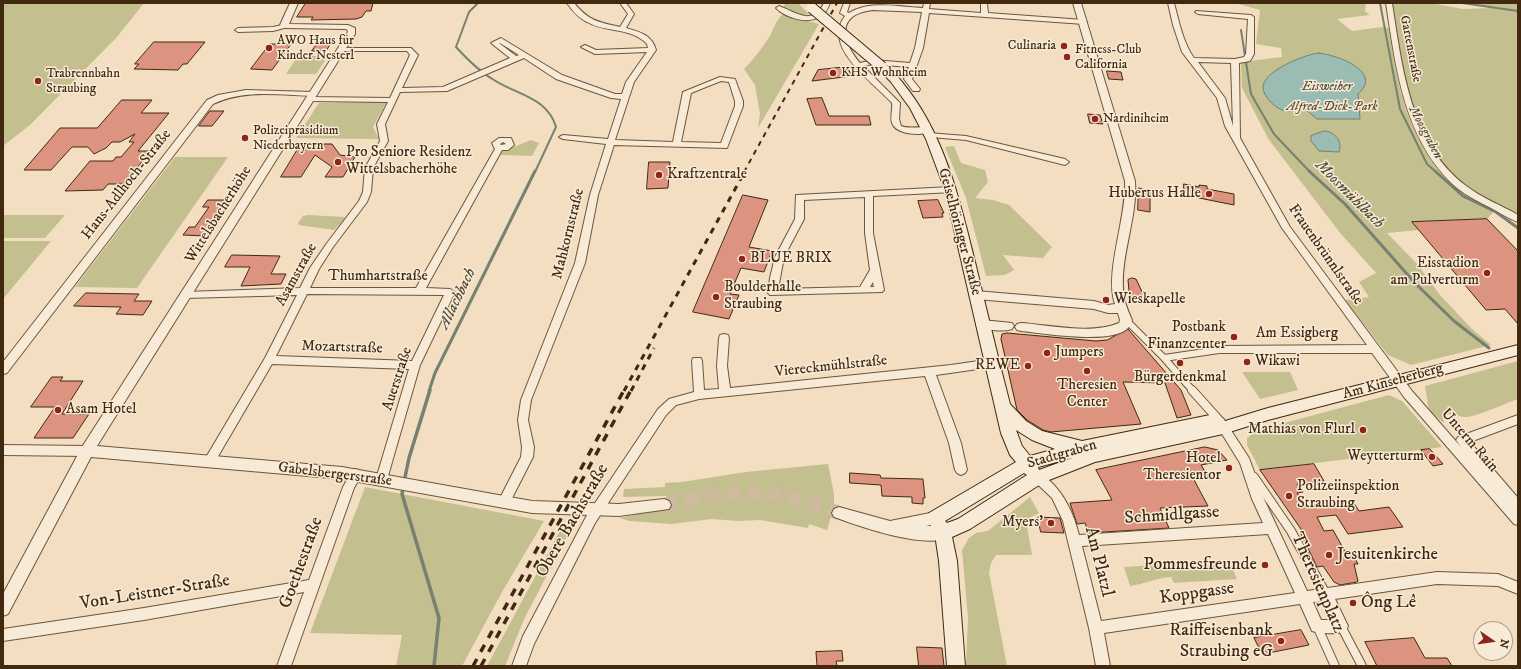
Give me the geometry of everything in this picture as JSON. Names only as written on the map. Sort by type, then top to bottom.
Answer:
[{"type":"main road","name":"Geiselhöringer Straße","points":[[809,6],[882,66],[908,94],[930,133],[951,190],[1009,433],[1016,450],[1038,478]]},
{"type":"main road","name":"Am Kinseherberg","points":[[1220,423],[1268,414],[1518,350]]},
{"type":"main road","points":[[1002,406],[1029,433],[1047,440],[1083,448]]},
{"type":"main road","name":"Stadtgraben","points":[[935,518],[1026,464],[1083,448],[1220,423]]},
{"type":"main road","name":"Stadtgraben","points":[[943,533],[964,524],[1038,478],[1094,456],[1220,423]]},
{"type":"main road","points":[[935,518],[943,533],[948,561],[956,666]]},
{"type":"street","points":[[286,26],[284,25],[285,21],[294,3]]},
{"type":"street","points":[[570,3],[591,22],[644,36],[651,43],[652,50],[595,52],[585,47]]},
{"type":"street","points":[[622,30],[631,14],[623,3]]},
{"type":"street","points":[[779,8],[796,16],[814,18],[822,14],[827,3]]},
{"type":"street","points":[[847,3],[843,13],[849,16]]},
{"type":"street","points":[[984,3],[985,15]]},
{"type":"street","points":[[1077,3],[1084,22],[1130,181],[1131,195],[1119,268],[1118,297],[1121,308],[1126,320],[1164,358],[1220,423]]},
{"type":"street","name":"Frauenbrünnlstraße","points":[[1171,3],[1176,25],[1186,52],[1221,98],[1230,126],[1286,228],[1399,381]]},
{"type":"street","name":"Gartenstraße","points":[[1389,3],[1401,75],[1415,121],[1430,150],[1441,166],[1459,185],[1468,192],[1518,219]]},
{"type":"street","points":[[916,89],[908,79],[918,48],[926,7]]},
{"type":"street","points":[[1065,162],[966,138],[911,131],[900,128],[896,124],[895,120],[898,109],[896,103],[859,65],[845,48],[841,39],[842,24],[849,16],[858,11],[875,8],[926,7],[985,15],[1084,22]]},
{"type":"street","name":"Frauenbrünnlstraße","points":[[1198,12],[1251,17],[1250,54],[1242,60],[1237,139]]},
{"type":"street","name":"Wittelsbacherhöhe","points":[[3,609],[87,451],[351,34],[350,28],[286,26],[273,29],[238,30]]},
{"type":"street","points":[[516,59],[494,43],[501,40],[559,77],[614,96],[625,97]]},
{"type":"street","points":[[503,50],[510,46]]},
{"type":"street","name":"Asamstraße","points":[[209,462],[269,360],[304,291],[330,245],[364,202],[367,192],[369,168],[384,141],[380,124],[414,56],[412,50],[342,49]]},
{"type":"street","name":"Mahkornstraße","points":[[504,502],[527,456],[528,447],[523,420],[526,400],[580,264],[594,195],[625,97],[630,82],[652,50]]},
{"type":"street","points":[[398,90],[444,89],[524,55]]},
{"type":"street","points":[[1191,60],[1242,60]]},
{"type":"street","points":[[859,65],[878,62],[912,65]]},
{"type":"street","points":[[563,137],[611,142],[677,143],[724,146],[739,106],[739,101],[732,81],[720,79],[687,92],[677,143]]},
{"type":"street","name":"Hans-Adlhoch-Straße","points":[[3,370],[210,102],[224,96],[236,94],[312,96]]},
{"type":"street","points":[[312,96],[393,100]]},
{"type":"street","points":[[420,292],[499,148]]},
{"type":"street","points":[[868,193],[869,233],[879,290],[774,293],[774,277],[789,236],[795,229],[802,214],[799,197],[868,193],[951,190]]},
{"type":"street","points":[[864,290],[875,270]]},
{"type":"street","name":"Thumhartstraße","points":[[185,295],[304,291],[450,292]]},
{"type":"street","name":"Auerstraße","points":[[385,480],[415,365],[450,292]]},
{"type":"street","points":[[976,295],[1094,305],[1108,309],[1121,308]]},
{"type":"street","points":[[1021,327],[1101,333],[1123,326],[1126,320]]},
{"type":"street","points":[[982,324],[1008,326]]},
{"type":"street","points":[[724,338],[722,366],[725,392]]},
{"type":"street","name":"Am Essigberg","points":[[1219,350],[1375,348]]},
{"type":"street","points":[[1164,358],[1219,350]]},
{"type":"street","name":"Mozartstraße","points":[[269,360],[415,365]]},
{"type":"street","points":[[697,361],[699,395]]},
{"type":"street","name":"Viereckmühlstraße","points":[[673,402],[699,395],[992,363]]},
{"type":"street","points":[[929,371],[955,443],[961,470]]},
{"type":"street","name":"Unterm Rain","points":[[1399,381],[1408,394],[1518,519]]},
{"type":"street","name":"Obere Bachstraße","points":[[519,666],[528,641],[596,510],[662,412],[673,402]]},
{"type":"street","points":[[1518,419],[1462,440],[1518,507]]},
{"type":"street","name":"Theresienplatz","points":[[1220,423],[1250,471],[1291,531],[1326,594],[1362,666]]},
{"type":"street","name":"Gabelsbergerstraße","points":[[3,450],[87,451],[356,474],[532,507],[634,510],[664,505]]},
{"type":"street","name":"Theresienplatz","points":[[1250,471],[1258,499],[1334,666]]},
{"type":"street","name":"Goethestraße","points":[[284,666],[349,487],[356,474]]},
{"type":"street","name":"Am Platzl","points":[[1038,478],[1060,500],[1075,541],[1096,628],[1103,666]]},
{"type":"street","points":[[838,513],[876,524],[925,534],[943,533]]},
{"type":"street","points":[[891,526],[935,518]]},
{"type":"street","name":"Schmidlgasse","points":[[1075,541],[1272,528]]},
{"type":"street","name":"Koppgasse","points":[[1096,628],[1437,578],[1498,580],[1518,588]]},
{"type":"street","name":"Von-Leistner-Straße","points":[[3,635],[144,614],[313,585]]},
{"type":"street","points":[[1317,626],[1341,626]]},
{"type":"green space","name":"Trabrennbahn Straubing","points":[[3,3],[144,3],[117,37],[30,125],[3,146]]},
{"type":"green space","points":[[785,3],[798,3],[809,14],[799,14],[783,8]]},
{"type":"green space","name":"Alfred-Dick-Park","points":[[1235,3],[1366,3],[1365,11],[1370,15],[1337,19],[1352,31],[1383,27],[1389,28],[1395,66],[1404,103],[1419,139],[1429,155],[1446,175],[1496,209],[1487,219],[1412,222],[1419,230],[1387,233],[1418,265],[1440,295],[1471,328],[1491,345],[1411,365],[1388,355],[1345,300],[1369,297],[1359,282],[1376,273],[1341,234],[1269,140],[1242,88],[1241,62],[1282,57],[1281,48],[1256,44],[1260,10]]},
{"type":"green space","points":[[1392,3],[1430,3],[1463,9],[1492,8],[1476,6],[1475,3],[1518,3],[1518,214],[1508,211],[1465,185],[1444,165],[1429,142],[1417,116],[1408,89]]},
{"type":"green space","points":[[783,14],[819,24],[758,128],[760,114],[755,85],[744,69],[764,45],[777,21]]},
{"type":"green space","points":[[298,56],[328,56],[316,74],[286,74]]},
{"type":"green space","points":[[319,103],[386,103],[373,127],[379,139],[296,138]]},
{"type":"green space","points":[[531,140],[539,143],[532,156],[500,155],[501,152]]},
{"type":"green space","points":[[954,146],[961,163],[985,170],[988,182],[975,198],[993,200],[1009,205],[1052,247],[1043,258],[1003,255],[1014,270],[1005,275],[986,276],[966,198],[945,147]]},
{"type":"green space","points":[[175,157],[228,157],[137,288],[75,287]]},
{"type":"green space","points":[[5,215],[65,215],[45,238],[3,238],[3,217]]},
{"type":"green space","points":[[303,216],[344,217],[345,219],[334,230],[299,225],[298,223]]},
{"type":"green space","points":[[3,241],[51,241],[3,299]]},
{"type":"green space","points":[[1518,361],[1518,399],[1472,416],[1464,417],[1449,414],[1443,417],[1444,423],[1429,411],[1425,386]]},
{"type":"green space","points":[[1242,372],[1290,372],[1298,390],[1260,399]]},
{"type":"green space","points":[[1389,395],[1402,401],[1442,447],[1260,470],[1247,445],[1247,438],[1258,430]]},
{"type":"green space","points":[[828,464],[834,494],[834,506],[827,530],[809,524],[808,528],[760,520],[738,521],[712,519],[671,524],[630,521],[619,518],[668,508],[666,496],[623,497],[624,489],[665,487],[665,483],[682,482],[746,472]]},
{"type":"green space","points":[[365,487],[544,521],[502,592],[462,666],[396,666],[402,635],[310,633]]},
{"type":"green space","points":[[1030,497],[1039,513],[1026,520],[1032,555],[996,555],[991,563],[989,573],[1007,666],[966,666],[968,618],[962,550],[969,538],[976,533],[988,531]]},
{"type":"green space","points":[[563,525],[573,526],[525,617],[505,666],[487,666]]},
{"type":"green space","points":[[1199,562],[1202,566],[1230,563],[1237,579],[1174,583],[1171,577],[1130,586],[1124,567]]},
{"type":"water","name":"Eisweiher","points":[[1319,53],[1327,54],[1346,61],[1362,71],[1365,78],[1364,86],[1358,94],[1360,119],[1317,119],[1304,108],[1293,111],[1282,110],[1272,103],[1266,96],[1263,88],[1265,82],[1277,70],[1295,60]]},
{"type":"water","points":[[1328,131],[1335,135],[1340,144],[1339,152],[1319,151],[1311,141],[1311,136]]},
{"type":"building","points":[[306,3],[373,3],[371,11],[366,11],[362,17],[356,19],[311,20],[313,17],[297,17]]},
{"type":"building","points":[[320,40],[333,40],[326,51],[312,51]]},
{"type":"building","points":[[154,42],[205,42],[187,64],[183,64],[178,70],[134,69],[139,64],[135,64]]},
{"type":"building","points":[[270,44],[291,44],[272,70],[251,69]]},
{"type":"building","name":"KHS Wohnheim","points":[[847,67],[852,76],[812,81],[818,70]]},
{"type":"building","points":[[1107,71],[1121,72],[1123,80],[1109,79]]},
{"type":"building","points":[[822,98],[829,116],[869,116],[871,125],[816,125],[807,99]]},
{"type":"building","points":[[122,100],[152,100],[141,113],[169,113],[138,151],[150,151],[125,184],[108,184],[103,190],[65,191],[90,161],[113,161],[116,157],[121,157],[134,142],[129,142],[135,134],[120,142],[112,142],[106,148],[94,154],[88,147],[72,147],[51,170],[24,170],[60,128],[97,128]]},
{"type":"building","points":[[210,111],[224,111],[212,126],[199,126]]},
{"type":"building","name":"Nardiniheim","points":[[1088,114],[1100,115],[1103,124],[1090,123]]},
{"type":"building","name":"Pro Seniore Residenz Wittelsbacherhöhe","points":[[301,144],[332,144],[340,155],[355,157],[343,177],[325,177],[332,167],[315,155],[301,177],[281,177]]},
{"type":"building","name":"Kraftzentrale","points":[[649,162],[670,162],[668,188],[647,189]]},
{"type":"building","name":"Hubertus Halle","points":[[1184,184],[1199,187],[1199,185],[1207,186],[1207,189],[1234,194],[1234,205],[1184,195]]},
{"type":"building","points":[[1139,188],[1150,191],[1150,212],[1138,210]]},
{"type":"building","name":"BLUE BRIX","points":[[743,195],[768,200],[749,247],[772,251],[764,272],[741,268],[730,294],[739,295],[729,319],[693,312]]},
{"type":"building","points":[[208,200],[230,200],[206,236],[183,235],[189,227],[195,227],[209,207],[203,207]]},
{"type":"building","points":[[938,200],[944,213],[942,213],[943,217],[923,218],[918,201]]},
{"type":"building","name":"Eisstadion am Pulverturm","points":[[1487,219],[1518,251],[1518,324],[1505,309],[1486,310],[1412,222]]},
{"type":"building","points":[[232,255],[280,256],[271,274],[286,274],[281,284],[241,286],[250,267],[225,267]]},
{"type":"building","points":[[1132,278],[1136,279],[1146,300],[1130,301],[1128,280]]},
{"type":"building","points":[[86,293],[139,294],[134,301],[152,301],[143,315],[116,314],[121,307],[74,306]]},
{"type":"building","name":"Theresien Center","points":[[1128,329],[1181,390],[1191,415],[1177,418],[1165,383],[1123,382],[1141,424],[1051,432],[1043,430],[1027,420],[1017,410],[1001,339],[1002,334],[1007,333],[1096,341],[1107,340]]},
{"type":"building","name":"Asam Hotel","points":[[52,377],[63,377],[60,381],[83,381],[62,414],[89,414],[73,438],[34,438],[55,407],[31,407]]},
{"type":"building","points":[[1205,447],[1218,450],[1227,460],[1201,465],[1208,476],[1193,478],[1208,506],[1160,508],[1169,528],[1089,533],[1085,523],[1077,524],[1070,503],[1112,500],[1096,470]]},
{"type":"building","name":"Weytterturm","points":[[1430,449],[1443,464],[1433,466],[1421,450]]},
{"type":"building","name":"Polizeiinspektion Straubing","points":[[1314,464],[1324,481],[1297,484],[1303,492],[1297,493],[1306,506],[1352,500],[1359,511],[1389,507],[1403,527],[1348,534],[1336,515],[1317,517],[1324,531],[1333,530],[1347,555],[1353,555],[1358,564],[1354,564],[1357,582],[1340,585],[1334,582],[1323,566],[1317,567],[1300,532],[1303,532],[1260,470]]},
{"type":"building","points":[[850,473],[880,475],[881,478],[923,479],[925,498],[923,498],[923,504],[912,503],[912,497],[882,496],[881,485],[850,483]]},
{"type":"building","name":"Myers'","points":[[1038,517],[1060,518],[1064,533],[1041,532]]},
{"type":"building","name":"Raiffeisenbank Straubing eG","points":[[1301,630],[1309,645],[1268,653],[1262,654],[1254,638]]},
{"type":"building","points":[[1414,638],[1425,658],[1447,658],[1452,666],[1377,666],[1365,642]]},
{"type":"building","points":[[917,647],[942,648],[944,666],[919,666]]},
{"type":"building","points":[[842,651],[843,661],[836,661],[837,666],[817,666],[816,652]]},
{"type":"waterway","name":"Allachbach","points":[[478,3],[469,12],[456,47],[469,61],[489,77],[538,103],[546,109],[552,117],[556,127],[535,172]]},
{"type":"waterway","name":"Moosgraben","points":[[1380,3],[1400,109],[1427,164],[1436,172]]},
{"type":"waterway","points":[[1462,3],[1518,11]]},
{"type":"waterway","name":"Moosmühlbach","points":[[1241,30],[1251,94],[1274,134],[1309,171]]},
{"type":"waterway","name":"Allachbach","points":[[429,391],[435,373],[535,171]]},
{"type":"waterway","name":"Moosmühlbach","points":[[1309,171],[1345,204],[1415,283],[1454,321],[1489,348]]},
{"type":"waterway","name":"Moosgraben","points":[[1435,171],[1463,196],[1496,212],[1518,228]]},
{"type":"waterway","name":"Allachbach","points":[[404,482],[409,458],[430,390]]},
{"type":"waterway","name":"Allachbach","points":[[403,488],[402,494],[439,618],[434,666]]},
{"type":"tunnel","points":[[664,505],[712,496],[752,492],[792,498],[839,513]]},
{"type":"railway","points":[[744,172],[837,3]]},
{"type":"railway","points":[[624,391],[745,171]]},
{"type":"railway","points":[[631,391],[654,348]]},
{"type":"railway","points":[[473,666],[624,390]]},
{"type":"railway","points":[[481,666],[631,390]]},
{"type":"place","name":"Culinaria","points":[[1064,46]]},
{"type":"place","name":"AWO Haus für Kinder Nesterl","points":[[269,48]]},
{"type":"place","name":"Fitness-Club California","points":[[1067,57]]},
{"type":"place","name":"KHS Wohnheim","points":[[833,73]]},
{"type":"place","name":"Trabrennbahn Straubing","points":[[38,81]]},
{"type":"place","name":"Nardiniheim","points":[[1095,119]]},
{"type":"place","name":"Polizeipräsidium Niederbayern","points":[[245,138]]},
{"type":"place","name":"Pro Seniore Residenz Wittelsbacherhöhe","points":[[338,162]]},
{"type":"place","name":"Kraftzentrale","points":[[659,175]]},
{"type":"place","name":"Hubertus Halle","points":[[1209,194]]},
{"type":"place","name":"BLUE BRIX","points":[[742,259]]},
{"type":"place","name":"Eisstadion am Pulverturm","points":[[1487,273]]},
{"type":"place","name":"Boulderhalle Straubing","points":[[716,297]]},
{"type":"place","name":"Wieskapelle","points":[[1106,300]]},
{"type":"place","name":"Postbank Finanzcenter","points":[[1234,337]]},
{"type":"place","name":"Jumpers","points":[[1047,353]]},
{"type":"place","name":"Wikawi","points":[[1247,362]]},
{"type":"place","name":"Bürgerdenkmal","points":[[1180,363]]},
{"type":"place","name":"REWE","points":[[1028,366]]},
{"type":"place","name":"Theresien Center","points":[[1087,371]]},
{"type":"place","name":"Asam Hotel","points":[[58,410]]},
{"type":"place","name":"Mathias von Flurl","points":[[1363,430]]},
{"type":"place","name":"Weytterturm","points":[[1432,457]]},
{"type":"place","name":"Hotel Theresientor","points":[[1229,468]]},
{"type":"place","name":"Polizeiinspektion Straubing","points":[[1289,496]]},
{"type":"place","name":"Myers'","points":[[1051,523]]},
{"type":"place","name":"Jesuitenkirche","points":[[1329,555]]},
{"type":"place","name":"Pommesfreunde","points":[[1265,565]]},
{"type":"place","name":"Ông Lê","points":[[1353,603]]},
{"type":"place","name":"Raiffeisenbank Straubing eG","points":[[1281,641]]}]
